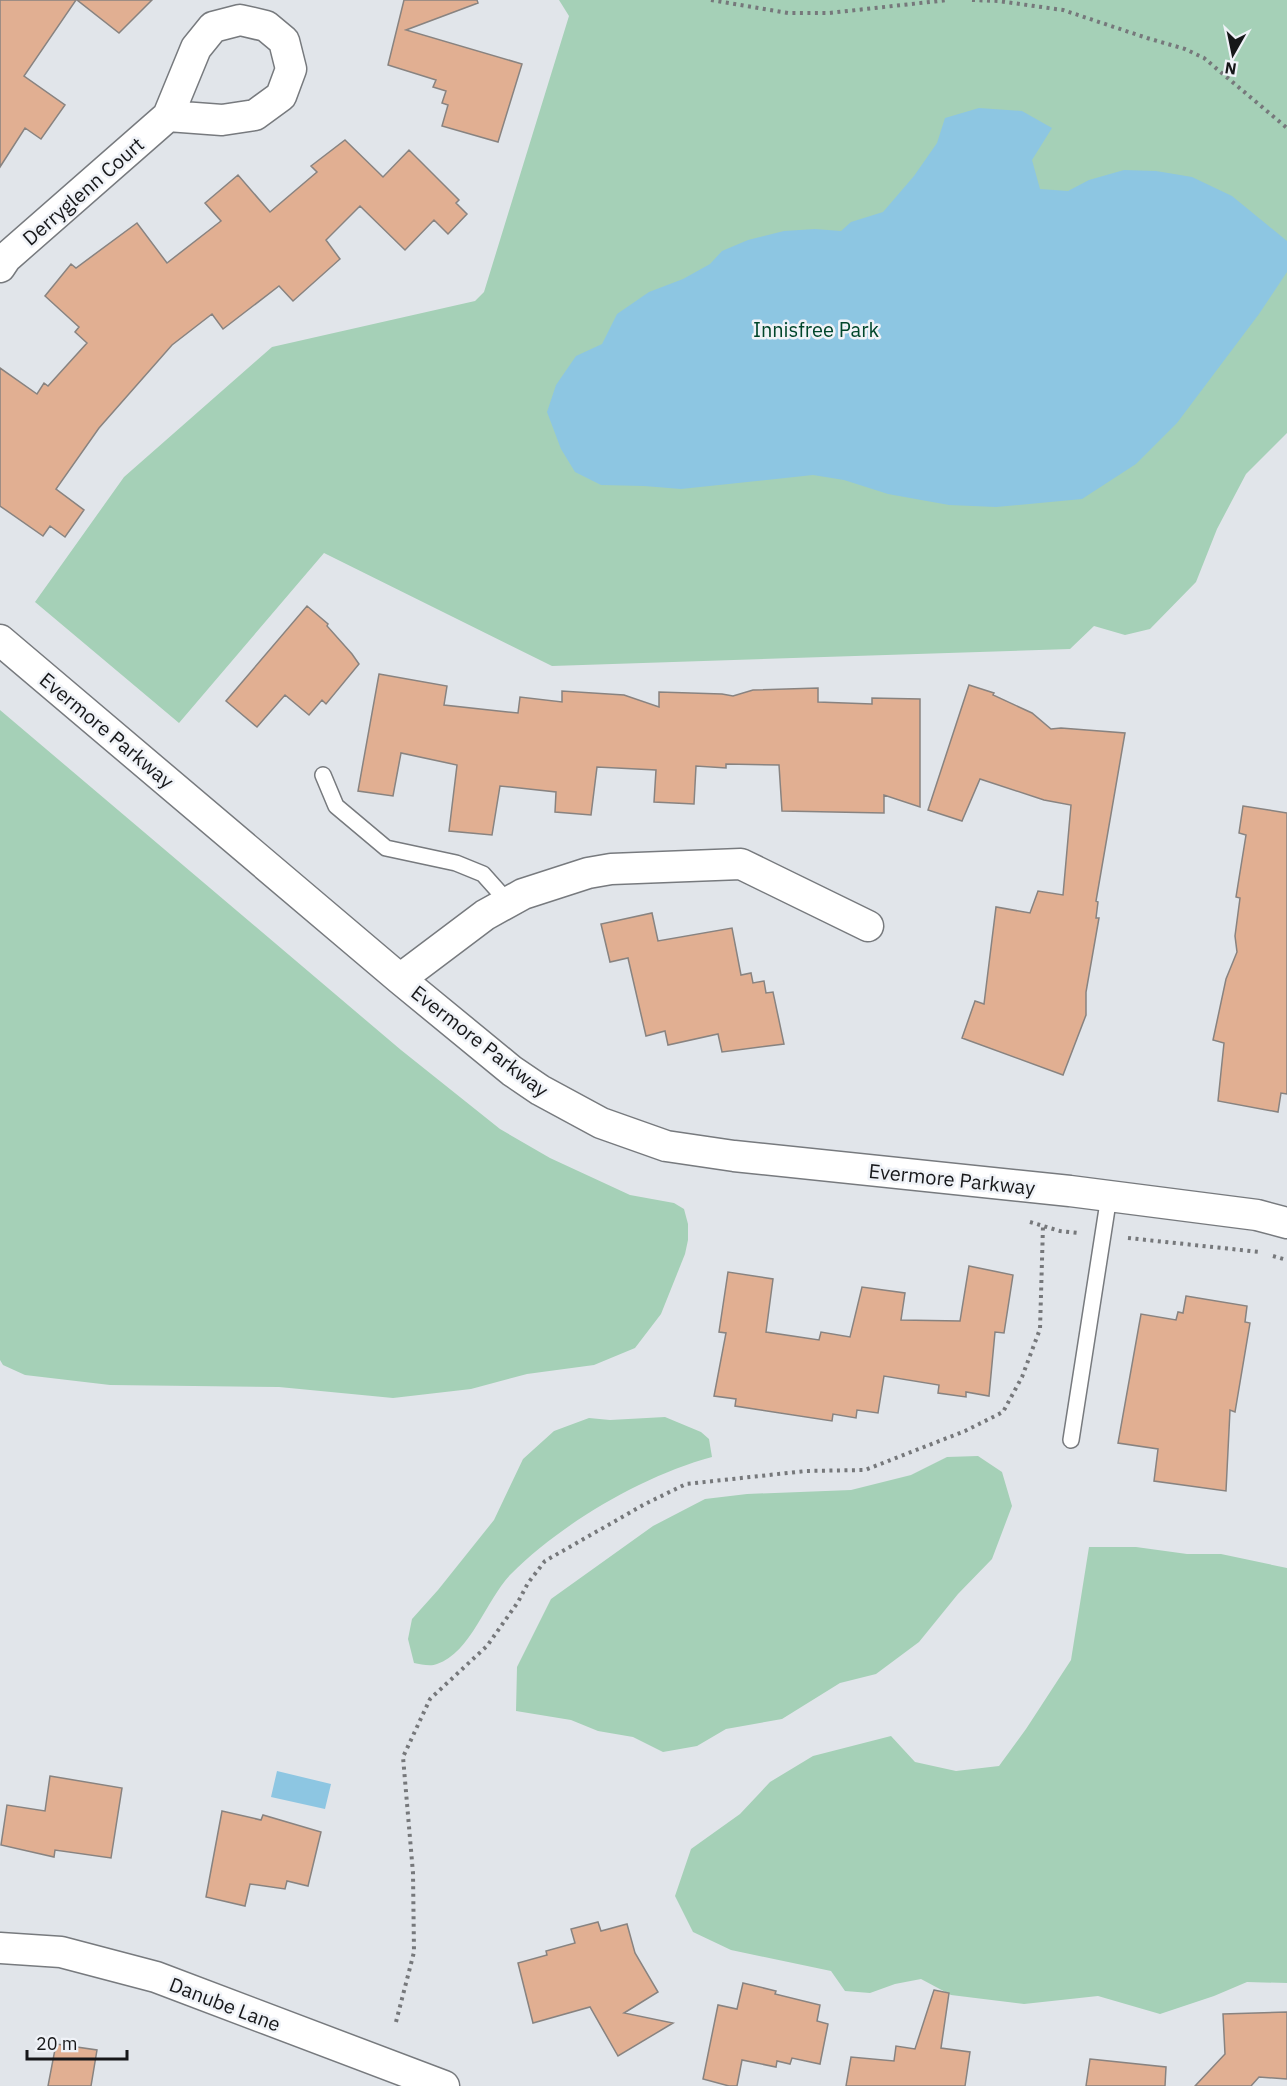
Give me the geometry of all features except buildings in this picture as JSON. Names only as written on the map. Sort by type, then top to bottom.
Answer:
[{"type":"street","name":"Derryglenn Court","points":[[0,267],[6,258],[168,116]]},
{"type":"street","name":"Evermore Parkway","points":[[0,640],[512,1071],[540,1090],[601,1123],[666,1146],[734,1156],[1109,1196],[1257,1215],[1287,1223]]},
{"type":"street","points":[[400,979],[485,915],[523,894],[588,873],[611,869],[741,864],[868,926]]},
{"type":"street","name":"Danube Lane","points":[[0,1948],[62,1952],[156,1977],[444,2086]]},
{"type":"lane","points":[[323,775],[336,806],[386,848],[456,862],[483,874],[508,902]]},
{"type":"lane","points":[[1071,1440],[1109,1196]]},
{"type":"path","points":[[711,0],[788,13],[829,13],[948,0]]},
{"type":"path","points":[[972,0],[1033,4],[1063,10],[1185,49],[1204,58],[1287,128]]},
{"type":"path","points":[[1023,1221],[1060,1231],[1258,1251],[1287,1260]]},
{"type":"path","points":[[396,2022],[414,1952],[413,1873],[403,1757],[430,1699],[487,1646],[545,1561],[645,1504],[686,1484],[806,1472],[865,1470],[965,1431],[1003,1412],[1022,1377],[1040,1329],[1043,1226]]},
{"type":"green space","name":"Innisfree Park","points":[[559,0],[1287,0],[1287,433],[1246,474],[1217,529],[1196,582],[1150,629],[1125,635],[1094,626],[1070,649],[552,666],[324,553],[179,723],[35,602],[124,477],[272,347],[475,301],[484,292],[569,16]]},
{"type":"green space","points":[[0,710],[401,1050],[500,1129],[550,1158],[630,1195],[674,1203],[684,1209],[688,1224],[685,1254],[661,1314],[635,1348],[594,1365],[527,1374],[471,1389],[393,1398],[279,1387],[110,1385],[25,1375],[3,1365],[0,1360]]},
{"type":"green space","points":[[665,1417],[701,1432],[709,1439],[712,1457],[685,1465],[631,1489],[554,1537],[531,1555],[502,1584],[460,1649],[449,1658],[434,1665],[414,1663],[408,1639],[412,1619],[494,1520],[523,1459],[554,1431],[589,1418],[610,1420]]},
{"type":"green space","points":[[978,1456],[1002,1472],[1012,1506],[992,1559],[958,1594],[919,1642],[876,1674],[840,1683],[782,1719],[726,1729],[697,1746],[663,1752],[633,1737],[598,1731],[571,1720],[516,1711],[517,1667],[551,1599],[653,1526],[705,1499],[747,1494],[851,1490],[911,1475],[947,1457]]},
{"type":"green space","points":[[1089,1547],[1136,1547],[1187,1554],[1221,1554],[1287,1568],[1287,1983],[1247,1982],[1160,2014],[1098,1996],[1024,2004],[951,1995],[921,1979],[895,1984],[870,1993],[845,1991],[831,1971],[731,1950],[693,1932],[675,1896],[691,1849],[740,1814],[770,1782],[813,1756],[891,1736],[915,1762],[956,1771],[999,1766],[1071,1660]]},
{"type":"water","points":[[979,108],[1022,111],[1052,128],[1032,160],[1040,189],[1068,191],[1089,180],[1124,170],[1156,171],[1192,177],[1232,196],[1287,241],[1287,272],[1259,314],[1177,423],[1136,464],[1082,499],[996,507],[949,505],[888,494],[844,480],[813,475],[681,489],[601,485],[575,472],[561,449],[547,412],[556,385],[576,356],[602,344],[617,314],[649,292],[683,279],[710,264],[722,251],[748,240],[784,231],[815,229],[841,231],[851,222],[883,212],[914,176],[937,143],[945,118]]},
{"type":"water","points":[[277,1771],[331,1784],[325,1809],[271,1797]]}]
